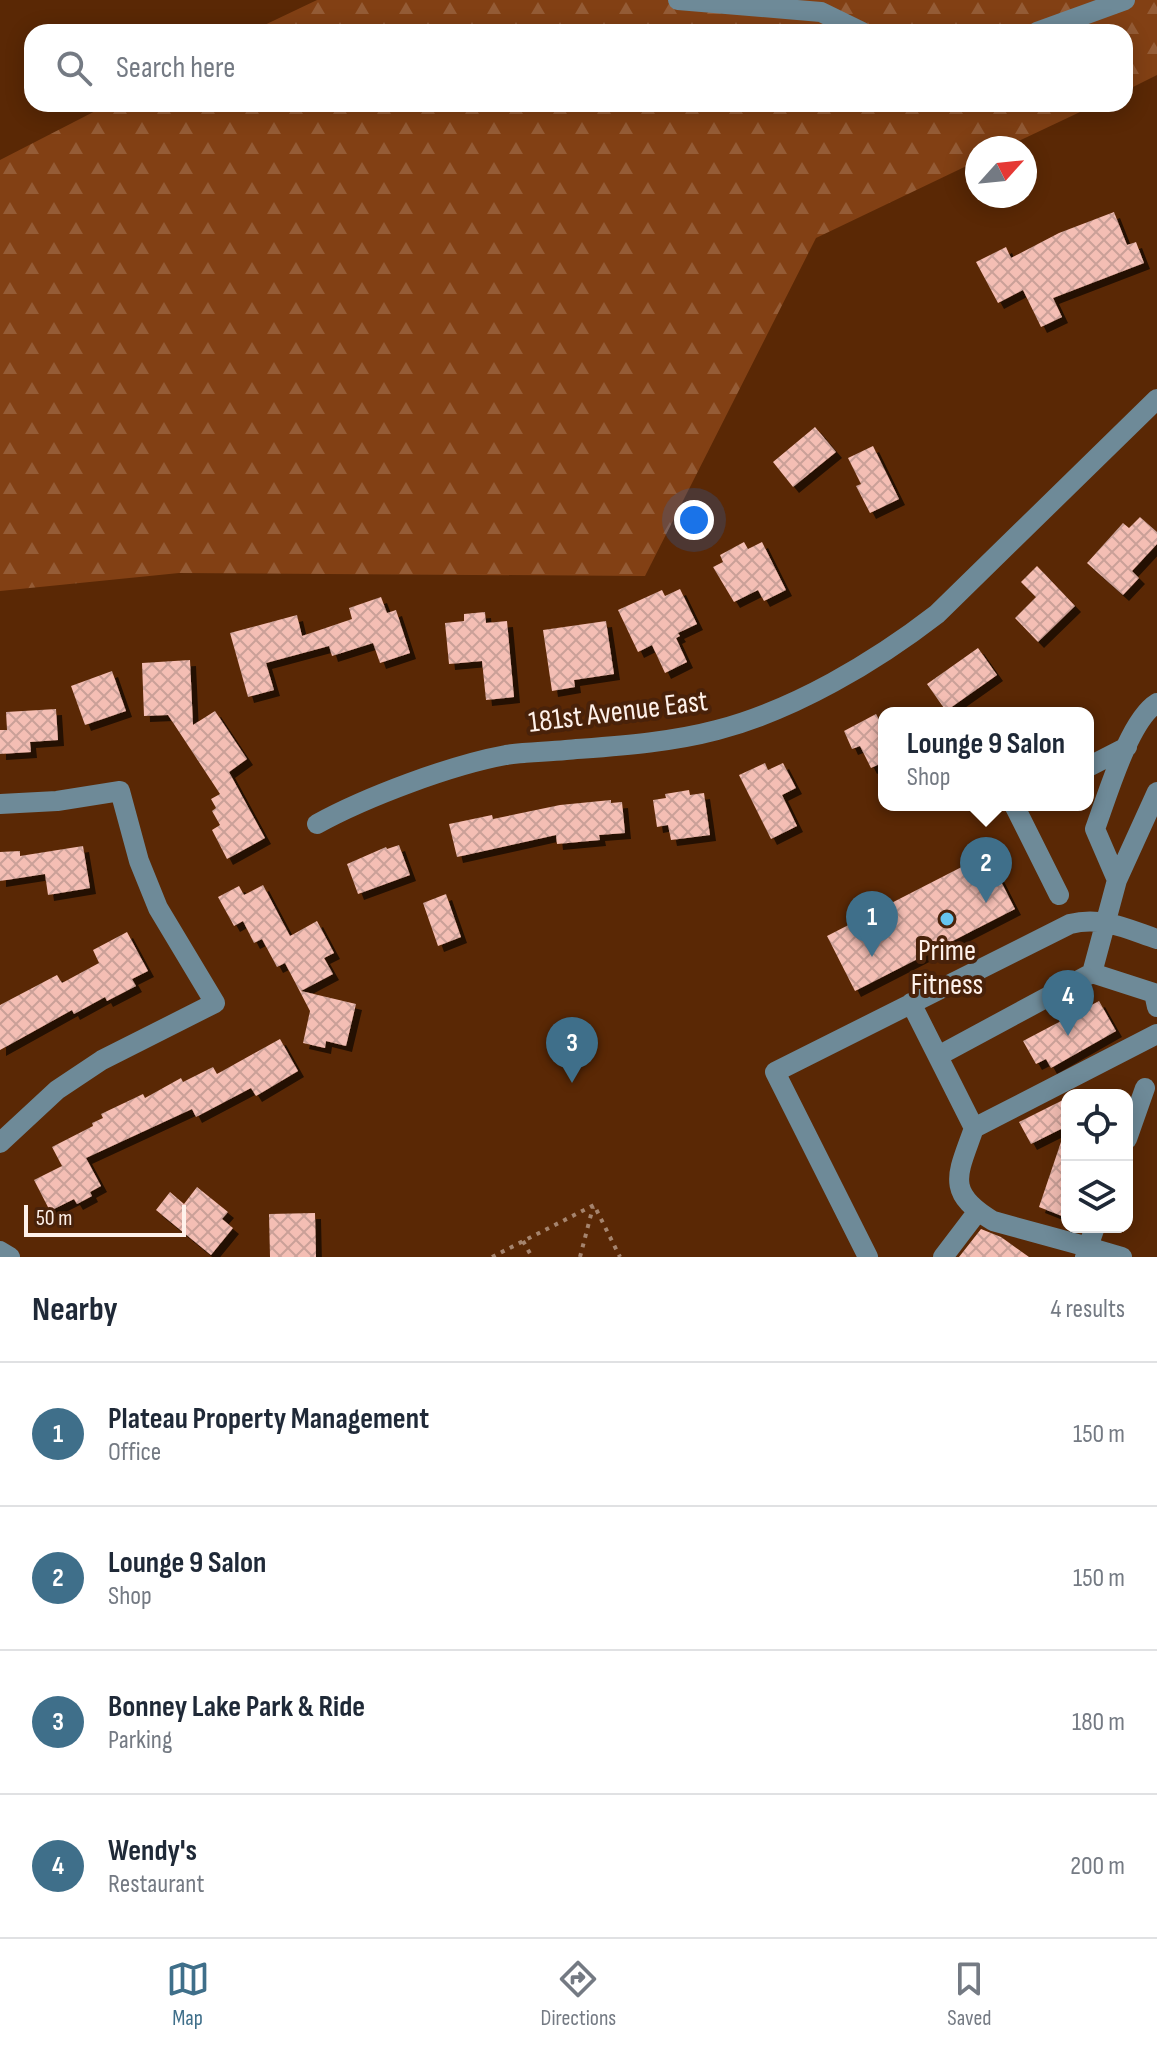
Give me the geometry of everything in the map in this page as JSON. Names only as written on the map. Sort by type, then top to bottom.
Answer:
[{"type":"street","points":[[678,0],[821,12],[846,24]]},
{"type":"street","points":[[1059,24],[1125,0]]},
{"type":"street","name":"181st Avenue East","points":[[317,824],[395,790],[474,763],[508,755],[633,745],[717,730],[761,715],[837,680],[901,641],[937,614],[1157,399]]},
{"type":"street","points":[[1117,880],[1095,829],[1135,725],[1157,703]]},
{"type":"street","points":[[1094,764],[1127,747]]},
{"type":"street","points":[[0,804],[57,801],[120,791],[139,861],[158,908],[215,1003],[91,1068],[57,1090],[0,1143]]},
{"type":"street","points":[[1092,973],[1117,880],[1157,792]]},
{"type":"street","points":[[1017,811],[1059,895]]},
{"type":"street","points":[[868,1257],[775,1072],[1070,924],[1087,920],[1104,921],[1157,939]]},
{"type":"street","points":[[938,1056],[1092,973],[1154,993],[1157,1007]]},
{"type":"street","points":[[911,1003],[974,1128]]},
{"type":"street","points":[[1122,1257],[1087,1252],[993,1221],[963,1200],[957,1175],[974,1128],[1157,1034]]},
{"type":"street","points":[[1133,1122],[1145,1088]]},
{"type":"street","points":[[943,1257],[978,1211]]},
{"type":"street","points":[[0,1251],[10,1257]]},
{"type":"path","points":[[492,1257],[594,1205]]},
{"type":"path","points":[[580,1257],[594,1205]]},
{"type":"path","points":[[594,1205],[620,1257]]},
{"type":"path","points":[[523,1241],[532,1257]]},
{"type":"green space","points":[[317,0],[1157,0],[1157,75],[1133,87],[1133,24],[267,24]]},
{"type":"green space","points":[[93,112],[1080,112],[1029,136],[965,136],[965,167],[816,238],[645,576],[179,573],[0,591],[0,160]]},
{"type":"building","points":[[1114,212],[1127,245],[1136,242],[1144,263],[1053,298],[1062,317],[1041,327],[1023,290],[998,303],[976,262],[1006,247],[1011,258],[1059,233]]},
{"type":"building","points":[[815,427],[836,452],[793,487],[773,462]]},
{"type":"building","points":[[873,446],[899,499],[870,513],[856,486],[861,484],[848,458]]},
{"type":"building","points":[[1140,517],[1157,532],[1157,544],[1132,571],[1139,578],[1123,595],[1087,563],[1123,523],[1129,528]]},
{"type":"building","points":[[744,542],[748,549],[762,542],[786,590],[764,601],[758,590],[734,602],[713,567],[723,562],[720,555]]},
{"type":"building","points":[[1037,566],[1075,606],[1038,642],[1015,618],[1036,597],[1021,582]]},
{"type":"building","points":[[680,589],[697,624],[678,633],[680,636],[676,638],[687,662],[665,673],[652,645],[638,652],[618,610],[662,590],[665,596]]},
{"type":"building","points":[[381,597],[387,613],[396,610],[410,653],[380,663],[373,643],[332,656],[329,646],[266,663],[274,690],[248,697],[230,633],[297,615],[302,636],[352,619],[349,608]]},
{"type":"building","points":[[485,612],[486,623],[507,621],[514,697],[486,700],[482,661],[449,664],[445,623],[464,621],[464,614]]},
{"type":"building","points":[[606,621],[614,674],[574,680],[575,687],[552,691],[543,630]]},
{"type":"building","points":[[978,648],[997,675],[952,707],[943,707],[927,684]]},
{"type":"building","points":[[190,660],[193,725],[215,711],[247,759],[229,772],[265,838],[227,859],[212,830],[220,825],[212,811],[216,808],[211,799],[220,794],[168,715],[144,716],[142,663]]},
{"type":"building","points":[[112,671],[126,711],[85,725],[71,686]]},
{"type":"building","points":[[56,709],[58,740],[30,742],[31,752],[0,754],[0,730],[7,730],[6,712]]},
{"type":"building","points":[[876,714],[878,765],[871,768],[860,746],[852,749],[844,731]]},
{"type":"building","points":[[765,763],[768,770],[783,763],[796,788],[782,795],[797,826],[771,839],[739,775]]},
{"type":"building","points":[[689,790],[690,795],[704,793],[710,835],[671,840],[668,825],[657,827],[653,800],[666,798],[665,794]]},
{"type":"building","points":[[611,800],[611,803],[622,802],[625,833],[599,835],[600,840],[557,844],[556,835],[457,857],[449,824],[492,815],[493,819],[560,805]]},
{"type":"building","points":[[399,845],[410,875],[358,894],[347,864],[386,847]]},
{"type":"building","points":[[83,846],[90,888],[48,895],[45,874],[0,881],[0,852],[20,851],[20,856]]},
{"type":"building","points":[[987,854],[1015,909],[855,991],[827,936]]},
{"type":"building","points":[[263,885],[290,936],[317,921],[334,953],[324,958],[333,974],[301,991],[356,1004],[346,1046],[326,1041],[325,1048],[303,1043],[310,1011],[285,963],[277,967],[262,939],[254,943],[243,921],[234,926],[218,897],[239,886],[244,895]]},
{"type":"building","points":[[446,894],[461,937],[438,946],[423,903]]},
{"type":"building","points":[[127,932],[148,971],[132,979],[136,986],[107,1001],[105,997],[74,1014],[72,1010],[0,1050],[0,1005],[57,975],[62,983],[99,963],[93,950]]},
{"type":"building","points":[[1099,1001],[1116,1031],[1051,1068],[1046,1059],[1036,1064],[1023,1041]]},
{"type":"building","points":[[280,1039],[298,1071],[256,1096],[251,1088],[196,1117],[192,1109],[86,1158],[101,1186],[90,1192],[92,1196],[77,1204],[74,1199],[50,1211],[34,1180],[62,1166],[52,1147],[93,1126],[92,1123],[103,1118],[101,1114],[143,1094],[145,1098],[181,1078],[183,1082],[213,1067],[217,1074]]},
{"type":"building","points":[[1061,1101],[1061,1129],[1031,1144],[1019,1122]]},
{"type":"building","points":[[1061,1142],[1061,1216],[1039,1207]]},
{"type":"building","points":[[197,1187],[228,1212],[222,1219],[233,1228],[211,1255],[156,1210],[170,1192],[184,1204]]},
{"type":"building","points":[[315,1213],[316,1257],[270,1257],[269,1214]]},
{"type":"building","points":[[981,1229],[1001,1237],[1029,1257],[959,1257]]},
{"type":"place","name":"Lounge 9 Salon","points":[[986,903]]},
{"type":"place","name":"Prime Fitness","points":[[947,919]]},
{"type":"place","name":"Plateau Property Management","points":[[872,957]]},
{"type":"place","name":"Wendy's","points":[[1068,1036]]},
{"type":"place","name":"Bonney Lake Park & Ride","points":[[572,1083]]}]
